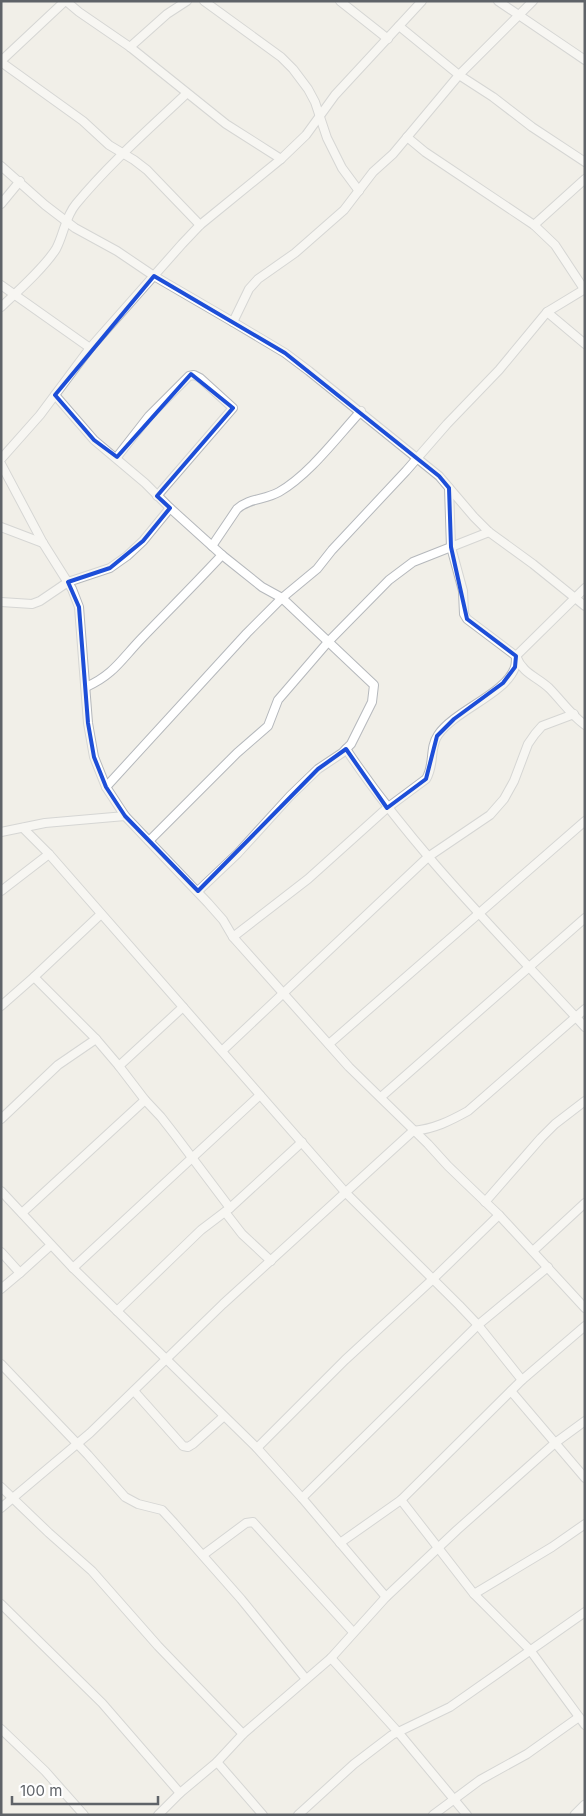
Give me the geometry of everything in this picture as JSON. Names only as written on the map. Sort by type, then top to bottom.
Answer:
[{"type":"street","points":[[200,225],[147,170],[109,145],[83,121],[1,61],[66,1],[130,47],[186,94],[226,124],[281,159]]},
{"type":"street","points":[[130,47],[167,14],[187,1]]},
{"type":"street","points":[[204,1],[281,57],[308,89],[342,168],[359,191]]},
{"type":"street","points":[[340,1],[388,39]]},
{"type":"street","points":[[1,460],[40,415],[90,348],[200,225],[281,159],[306,135],[335,95],[422,1]]},
{"type":"street","points":[[498,1],[585,60]]},
{"type":"street","points":[[233,322],[249,289],[258,279],[295,253],[344,210],[373,172],[393,154],[458,75],[519,17],[533,1]]},
{"type":"street","points":[[399,26],[458,75],[493,97],[532,127],[585,162]]},
{"type":"street","points":[[1,307],[55,249],[74,206],[123,153],[186,94]]},
{"type":"street","points":[[106,787],[282,598],[317,570],[332,550],[499,370],[547,312],[584,289],[560,252],[534,226],[425,152],[407,137]]},
{"type":"street","points":[[1,166],[66,221],[117,251],[154,276],[285,353],[439,476],[474,518],[585,606]]},
{"type":"street","points":[[534,226],[585,179]]},
{"type":"street","points":[[1,204],[20,181]]},
{"type":"street","points":[[1,285],[90,348]]},
{"type":"street","points":[[547,312],[585,344]]},
{"type":"street","points":[[117,457],[150,416],[189,376],[194,375],[200,378],[233,408],[157,496]]},
{"type":"street","points":[[55,395],[94,440],[117,457],[222,555],[262,587],[282,598],[374,684],[372,702],[355,738],[346,749],[318,769],[290,796],[238,853],[198,892]]},
{"type":"street","points":[[212,546],[237,509],[242,505],[278,492],[292,482],[309,468],[360,411]]},
{"type":"street","points":[[1,464],[43,543],[68,582],[79,607],[88,723],[94,757],[106,787],[125,816],[223,920],[233,937],[349,1067],[499,1215],[583,1303]]},
{"type":"street","points":[[449,488],[451,547],[463,591],[464,614],[467,619],[516,656],[526,672],[549,688],[585,725]]},
{"type":"street","points":[[1,602],[32,604],[40,601],[68,582],[110,568],[143,541],[170,508]]},
{"type":"street","points":[[1,527],[43,543]]},
{"type":"street","points":[[149,841],[237,752],[268,726],[278,700],[328,642],[389,580],[413,562],[490,532]]},
{"type":"street","points":[[86,687],[101,680],[113,670],[222,555]]},
{"type":"street","points":[[233,937],[308,879],[387,808],[426,779],[430,772],[432,749],[437,736],[454,719],[472,705],[488,697],[503,683],[514,667],[516,656],[585,588]]},
{"type":"street","points":[[223,1050],[428,857],[490,815],[508,793],[534,734],[542,726],[574,714]]},
{"type":"street","points":[[346,749],[387,808],[428,857],[585,1027]]},
{"type":"street","points":[[1,832],[82,819],[125,816]]},
{"type":"street","points":[[329,1044],[585,821]]},
{"type":"street","points":[[23,828],[49,854],[223,1050],[346,1192],[478,1325],[522,1380]]},
{"type":"street","points":[[1,891],[49,854]]},
{"type":"street","points":[[1,1006],[101,914]]},
{"type":"street","points":[[381,1097],[585,918]]},
{"type":"street","points":[[34,977],[96,1039],[119,1066],[145,1100],[161,1117],[228,1210],[242,1234],[271,1261]]},
{"type":"street","points":[[119,1066],[183,1007]]},
{"type":"street","points":[[1,1508],[77,1444],[271,1261],[413,1131],[429,1129],[468,1112],[585,1009]]},
{"type":"street","points":[[1,1119],[58,1065],[96,1039]]},
{"type":"street","points":[[73,1268],[260,1095]]},
{"type":"street","points":[[22,1213],[145,1100]]},
{"type":"street","points":[[485,1202],[541,1138],[555,1124],[585,1101]]},
{"type":"street","points":[[117,1311],[202,1230],[228,1210],[302,1142]]},
{"type":"street","points":[[1,1191],[73,1268],[223,1417],[257,1448],[386,1597]]},
{"type":"street","points":[[533,1251],[585,1203]]},
{"type":"street","points":[[257,1448],[345,1360],[433,1280],[499,1215]]},
{"type":"street","points":[[1,1289],[51,1245]]},
{"type":"street","points":[[1,1252],[20,1274]]},
{"type":"street","points":[[302,1498],[478,1325],[548,1267]]},
{"type":"street","points":[[340,1542],[401,1500],[522,1380],[585,1326]]},
{"type":"street","points":[[1,1364],[126,1497],[138,1504],[162,1510],[203,1554],[271,1634],[306,1679]]},
{"type":"street","points":[[134,1391],[183,1446],[193,1444],[223,1417]]},
{"type":"street","points":[[512,1391],[585,1478]]},
{"type":"street","points":[[158,1815],[180,1793],[217,1762],[243,1734],[331,1658],[386,1597],[437,1548],[555,1443],[585,1421]]},
{"type":"street","points":[[1,1487],[92,1571],[158,1646],[243,1734]]},
{"type":"street","points":[[401,1500],[474,1594],[530,1650],[585,1725]]},
{"type":"street","points":[[203,1554],[246,1523],[253,1522],[354,1632]]},
{"type":"street","points":[[474,1594],[552,1547],[585,1524]]},
{"type":"street","points":[[1,1604],[102,1703],[180,1793]]},
{"type":"street","points":[[298,1815],[354,1764],[392,1735],[450,1707],[585,1612]]},
{"type":"street","points":[[331,1658],[398,1732],[467,1815]]},
{"type":"street","points":[[432,1815],[480,1780],[527,1754],[579,1717]]},
{"type":"street","points":[[1,1729],[45,1771],[84,1815]]},
{"type":"street","points":[[217,1762],[263,1815]]},
{"type":"street","points":[[575,1815],[585,1805]]},
{"type":"highlighted area","points":[[154,276],[285,353],[439,476],[449,488],[451,547],[467,619],[516,656],[515,667],[503,683],[454,719],[437,736],[426,779],[387,808],[346,749],[318,769],[198,891],[125,816],[106,787],[94,757],[88,723],[79,607],[68,582],[110,568],[143,541],[170,508],[157,496],[233,408],[191,374],[117,457],[94,440],[55,395]]}]
